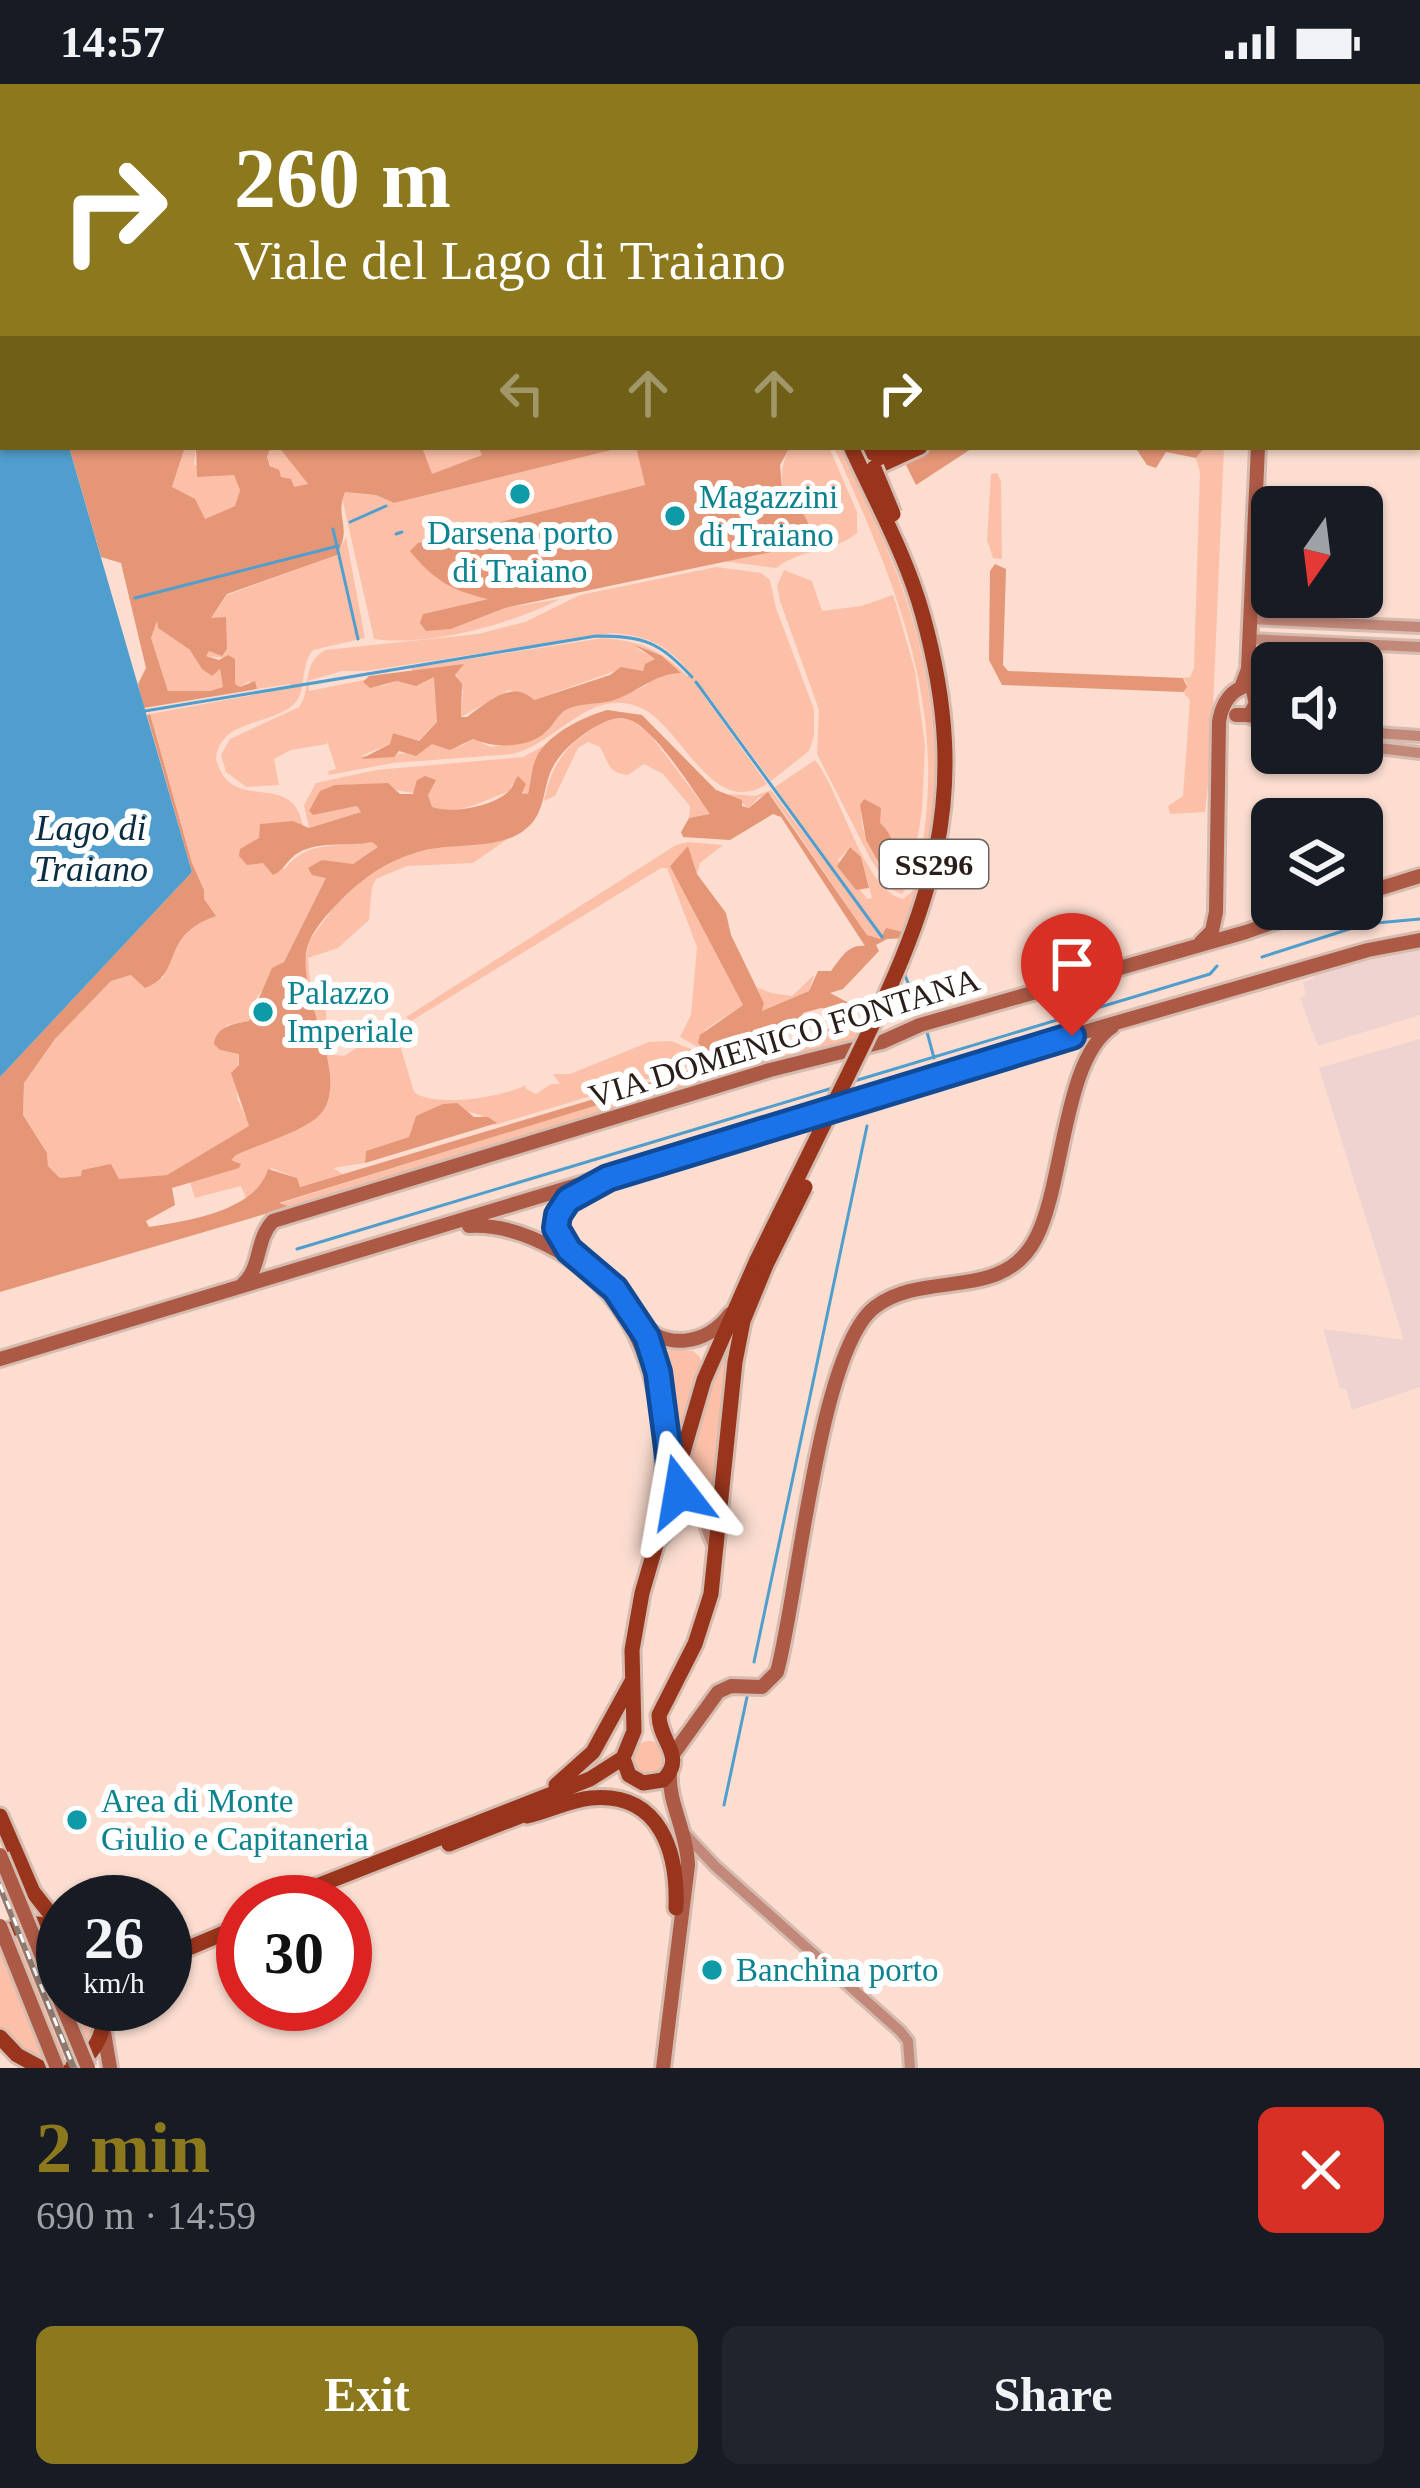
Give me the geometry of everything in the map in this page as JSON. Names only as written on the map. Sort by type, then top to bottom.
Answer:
[{"type":"main road","name":"SS296","points":[[724,1484],[739,1341],[762,1263],[916,930],[938,852],[944,805],[944,724],[922,610],[859,450]]},
{"type":"main road","name":"SS296","points":[[675,1478],[704,1379],[735,1304],[762,1263],[907,980],[939,890],[948,844],[955,768],[945,668],[919,575],[874,468],[860,450]]},
{"type":"main road","points":[[864,450],[878,455],[898,451]]},
{"type":"main road","points":[[874,468],[898,451]]},
{"type":"main road","points":[[366,1875],[590,1779],[623,1758],[632,1740],[636,1712],[634,1631],[675,1478]]},
{"type":"main road","points":[[348,1875],[601,1784],[670,1774],[669,1746],[659,1715],[706,1617],[717,1563],[724,1484]]},
{"type":"main road","points":[[514,1813],[586,1762],[634,1676]]},
{"type":"main road","points":[[632,1740],[648,1733],[669,1746]]},
{"type":"main road","points":[[623,1758],[640,1781]]},
{"type":"main road","points":[[514,1813],[586,1798],[617,1799],[636,1807],[668,1841],[676,1872],[676,1908]]},
{"type":"main road","points":[[0,1816],[36,1896]]},
{"type":"main road","points":[[0,1937],[14,1927],[36,1924]]},
{"type":"main road","points":[[71,2068],[91,2054],[99,2031]]},
{"type":"main road","points":[[0,2037],[32,2065]]},
{"type":"street","points":[[1220,734],[1240,716],[1250,696],[1258,450]]},
{"type":"street","points":[[1250,619],[1420,627]]},
{"type":"street","points":[[1249,639],[1420,647]]},
{"type":"street","points":[[1196,944],[1211,931],[1216,892],[1220,712],[1233,692],[1250,696]]},
{"type":"street","points":[[1228,700],[1240,716],[1251,719]]},
{"type":"street","points":[[1383,733],[1420,736]]},
{"type":"street","points":[[1383,749],[1420,753]]},
{"type":"street","points":[[1383,887],[1420,876]]},
{"type":"street","points":[[1216,892],[1228,926],[1251,924]]},
{"type":"street","name":"VIA DOMENICO FONTANA","points":[[259,1252],[261,1237],[273,1221],[770,1070],[882,1042],[920,1025],[1251,928]]},
{"type":"street","points":[[0,1359],[1368,950],[1420,940]]},
{"type":"street","points":[[669,1746],[718,1692],[731,1686],[762,1687],[777,1672],[839,1367],[855,1328],[892,1297],[988,1279],[1022,1258],[1045,1216],[1088,1057],[1100,1036],[1122,1023]]},
{"type":"street","points":[[533,1238],[547,1234],[568,1200],[608,1178]]},
{"type":"street","points":[[556,1221],[569,1250],[605,1280],[638,1321],[653,1352],[675,1478],[680,1492],[701,1502],[717,1563]]},
{"type":"street","points":[[429,1232],[482,1225],[533,1238],[602,1283],[620,1304],[647,1354],[663,1460],[652,1557]]},
{"type":"street","points":[[259,1252],[274,1268],[291,1272]]},
{"type":"street","points":[[238,1288],[253,1274],[259,1252]]},
{"type":"street","points":[[638,1321],[656,1335],[688,1341],[714,1331],[735,1304]]},
{"type":"street","points":[[705,1511],[724,1484]]},
{"type":"street","points":[[652,1557],[679,1520],[684,1503],[691,1500]]},
{"type":"street","points":[[659,2068],[688,1865],[670,1774]]},
{"type":"street","points":[[640,1781],[662,1797],[680,1837],[682,1870],[659,2068]]},
{"type":"street","points":[[685,1834],[715,1867],[900,2030],[908,2041],[910,2068]]},
{"type":"street","points":[[0,1855],[88,2068]]},
{"type":"street","points":[[688,1865],[697,1860],[715,1867]]},
{"type":"street","points":[[0,1926],[57,2068]]},
{"type":"street","points":[[107,2031],[110,2068]]},
{"type":"street","points":[[0,2059],[32,2065]]},
{"type":"shaded area","points":[[70,450],[184,450],[172,487],[195,499],[205,519],[235,506],[240,490],[234,475],[197,477],[196,450],[270,450],[270,466],[291,479],[294,487],[308,484],[281,450],[423,450],[432,474],[482,455],[480,450],[612,450],[394,503],[376,495],[345,492],[337,555],[227,594],[211,618],[226,617],[227,649],[222,656],[209,651],[206,656],[235,659],[235,684],[240,687],[255,681],[257,689],[144,708],[138,684],[146,668],[121,563],[101,557]],"holes":[[[157,621],[158,628],[190,650],[212,676],[220,669],[223,687],[168,691],[151,638]]]},
{"type":"shaded area","points":[[184,450],[196,450],[194,465],[235,475],[240,490],[235,506],[205,519],[172,488]]},
{"type":"shaded area","points":[[270,450],[281,450],[308,484],[294,488],[267,457]]},
{"type":"shaded area","points":[[423,450],[480,450],[483,455],[431,475]]},
{"type":"shaded area","points":[[612,450],[637,450],[645,485],[418,543],[491,598],[423,614],[451,629],[505,608],[560,599],[518,617],[420,640],[374,639],[342,498],[345,492],[376,495],[394,503]]},
{"type":"shaded area","points":[[637,450],[788,450],[780,465],[783,500],[803,514],[811,538],[805,545],[505,608],[451,629],[426,631],[420,623],[423,614],[488,599],[454,588],[427,570],[410,551],[418,543],[645,485]]},
{"type":"shaded area","points":[[789,450],[830,450],[857,512],[857,533],[776,568],[722,561],[805,545],[782,485]]},
{"type":"shaded area","points":[[835,450],[843,450],[906,599],[933,724],[933,809],[918,892],[903,932],[887,929],[874,940],[772,796],[759,797],[749,808],[728,794],[755,796],[771,790],[854,900],[775,787],[815,760],[876,878],[903,899],[912,892],[924,831],[925,718],[915,663],[881,556]],"holes":[[[850,847],[861,857],[872,898],[867,899],[838,860]]]},
{"type":"shaded area","points":[[924,450],[969,450],[916,485],[905,463]]},
{"type":"shaded area","points":[[1137,450],[1203,450],[1196,458],[1166,452],[1156,468],[1147,465]]},
{"type":"shaded area","points":[[1203,450],[1224,450],[1211,757],[1205,812],[1170,814],[1168,806],[1183,796],[1190,700],[1183,692],[1187,683],[1183,678],[1190,677],[1194,668],[1200,472],[1196,458]]},
{"type":"shaded area","points":[[997,473],[1002,559],[993,558],[987,540],[991,474]]},
{"type":"shaded area","points":[[346,537],[365,638],[313,650],[298,700],[283,712],[226,737],[216,759],[234,786],[275,794],[297,809],[303,826],[293,821],[259,838],[263,862],[285,869],[303,853],[324,846],[372,841],[379,847],[353,864],[322,875],[327,877],[284,962],[257,997],[249,1021],[227,1025],[220,1050],[239,1053],[237,1098],[250,1126],[167,1175],[119,1180],[111,1164],[81,1176],[60,1178],[48,1166],[47,1153],[23,1115],[24,1083],[55,1039],[111,981],[131,975],[163,978],[177,940],[202,919],[204,890],[150,714],[292,688],[290,684],[257,689],[249,681],[240,687],[235,684],[234,668],[225,658],[206,656],[225,637],[226,628],[211,618],[227,595],[337,555]]},
{"type":"shaded area","points":[[995,564],[1006,569],[1003,665],[1008,671],[1183,678],[1187,687],[1183,692],[1002,685],[989,660],[990,571]]},
{"type":"shaded area","points":[[716,567],[761,573],[770,580],[814,709],[814,736],[809,751],[771,781],[698,688],[767,784],[747,792],[730,790],[698,766],[656,718],[623,703],[589,710],[544,740],[512,754],[393,763],[329,775],[328,771],[336,769],[327,741],[274,759],[279,785],[246,787],[226,772],[221,755],[230,739],[299,707],[312,662],[325,650],[478,634],[525,622],[580,595]],"holes":[[[613,633],[658,644],[692,675],[662,656],[647,685],[611,701],[576,705],[559,714],[547,732],[536,738],[491,747],[473,739],[461,746],[432,743],[409,753],[361,756],[390,744],[394,733],[418,741],[437,722],[436,679],[431,676],[423,683],[397,681],[382,686],[364,680],[309,691],[308,681],[342,671]]]},
{"type":"shaded area","points":[[784,570],[812,581],[822,611],[861,606],[893,595],[915,671],[925,745],[922,810],[911,881],[902,894],[890,889],[870,858],[817,754],[819,710],[777,586]],"holes":[[[863,800],[881,833],[883,873],[863,828]]]},
{"type":"shaded area","points":[[157,620],[158,628],[190,650],[212,676],[220,669],[223,687],[168,691],[151,638]]},
{"type":"shaded area","points":[[603,638],[628,642],[662,656],[636,648],[656,659],[640,672],[615,671],[534,700],[509,690],[461,717],[463,691],[455,671],[411,673],[412,668]]},
{"type":"shaded area","points":[[635,645],[662,656],[681,673],[662,676],[611,701],[570,708],[530,742],[500,745],[473,739],[450,750],[432,744],[416,756],[399,751],[394,757],[361,759],[390,744],[393,733],[419,741],[437,722],[434,677],[416,686],[397,681],[370,688],[363,682],[369,676],[464,664],[455,675],[462,684],[461,717],[467,717],[509,692],[534,700],[621,667],[643,671],[655,659]]},
{"type":"shaded area","points":[[607,710],[642,715],[716,790],[742,800],[742,806],[749,808],[768,792],[867,935],[880,939],[886,928],[903,932],[909,918],[906,938],[876,945],[879,951],[843,989],[830,993],[849,1003],[845,1012],[821,1008],[803,1013],[802,1024],[773,1041],[691,1063],[706,1051],[698,1043],[700,1035],[743,1005],[670,866],[688,846],[697,874],[726,913],[731,935],[764,1003],[762,1011],[809,991],[818,971],[831,971],[849,950],[865,946],[781,817],[773,814],[730,840],[683,837],[689,818],[710,814],[649,734],[627,719],[609,720],[582,735],[562,754],[550,772],[536,818],[520,833],[493,843],[407,856],[368,876],[333,908],[309,942],[306,962],[328,1064],[325,1107],[302,1127],[236,1155],[231,1160],[241,1164],[239,1168],[172,1188],[175,1205],[146,1221],[149,1227],[219,1212],[250,1195],[268,1169],[297,1178],[300,1187],[852,1022],[831,1033],[279,1203],[288,1206],[265,1214],[0,1292],[0,1077],[192,872],[147,715],[204,899],[216,916],[186,934],[157,981],[145,988],[131,975],[111,981],[55,1039],[24,1083],[23,1115],[47,1153],[48,1166],[60,1178],[81,1176],[82,1170],[111,1164],[119,1179],[167,1175],[249,1126],[231,1073],[239,1065],[239,1054],[220,1050],[215,1038],[227,1027],[249,1021],[272,968],[284,962],[326,878],[312,875],[308,868],[322,860],[353,864],[378,847],[372,842],[312,847],[273,875],[263,863],[247,865],[239,856],[240,849],[259,838],[260,824],[293,821],[309,828],[361,812],[357,806],[313,815],[309,811],[320,791],[335,785],[388,783],[400,794],[413,794],[417,780],[425,776],[436,780],[428,795],[432,807],[450,810],[492,802],[510,790],[518,776],[526,784],[522,793],[528,794],[534,763],[544,746],[569,726]]},
{"type":"shaded area","points":[[608,719],[629,719],[649,733],[711,815],[689,818],[690,806],[663,774],[644,764],[628,775],[616,772],[600,747],[588,742],[578,748],[555,796],[544,801],[552,773],[565,752]]},
{"type":"shaded area","points":[[551,742],[536,757],[528,795],[512,784],[510,791],[481,802],[442,810],[432,808],[428,795],[348,785],[321,798],[310,812],[357,806],[361,812],[309,828],[304,805],[316,783],[376,770],[523,757]]},
{"type":"shaded area","points":[[864,799],[881,808],[880,823],[894,846],[892,872],[884,873],[866,840],[860,805]]},
{"type":"shaded area","points":[[509,838],[473,863],[407,866],[376,879],[369,920],[338,948],[308,958],[310,981],[325,1006],[328,1054],[344,1056],[401,1020],[404,1025],[398,1038],[414,1092],[452,1100],[486,1097],[526,1085],[536,1094],[560,1084],[553,1074],[570,1074],[649,1042],[671,1041],[703,1054],[693,1060],[694,1065],[495,1125],[470,1113],[426,1113],[416,1116],[409,1137],[366,1151],[365,1163],[333,1168],[343,1174],[299,1187],[297,1178],[271,1168],[246,1198],[241,1186],[195,1198],[190,1182],[236,1155],[310,1123],[330,1094],[304,967],[309,941],[334,907],[367,875],[390,862],[423,850]]},
{"type":"shaded area","points":[[676,845],[723,845],[700,863],[697,874],[688,848],[670,865],[743,1005],[705,1030],[705,1051],[680,1037],[691,1015],[697,947],[667,868],[411,1021],[406,1017]]},
{"type":"shaded area","points":[[850,847],[861,857],[869,888],[856,890],[837,866]]},
{"type":"shaded area","points":[[1420,950],[1420,1015],[1318,1046],[1300,998],[1306,995],[1303,982],[1313,979],[1316,971]]},
{"type":"shaded area","points":[[814,975],[809,991],[761,1012],[764,1003],[757,987],[792,996]]},
{"type":"shaded area","points":[[846,1027],[863,1028],[856,1042],[785,1057],[288,1206],[275,1205]]},
{"type":"shaded area","points":[[1420,1039],[1420,1387],[1352,1410],[1346,1389],[1340,1388],[1323,1329],[1404,1340],[1319,1068]]},
{"type":"shaded area","points":[[457,1103],[474,1117],[497,1123],[365,1163],[366,1151],[409,1137],[416,1116]]},
{"type":"shaded area","points":[[668,1350],[693,1351],[701,1365],[674,1446],[669,1445],[662,1364]]},
{"type":"shaded area","points":[[720,1351],[728,1354],[715,1484],[710,1491],[691,1493],[683,1485],[682,1474]]},
{"type":"shaded area","points":[[649,1741],[661,1746],[666,1758],[661,1770],[649,1775],[637,1770],[632,1758],[637,1746]]},
{"type":"shaded area","points":[[17,1931],[36,1931],[36,2031],[97,2031],[83,2050],[50,2058],[18,2045],[0,2028],[0,1945]]},
{"type":"water","name":"Lago di Traiano","points":[[0,450],[70,450],[192,872],[0,1077]]},
{"type":"waterway","points":[[350,522],[386,506]]},
{"type":"waterway","points":[[333,529],[358,639]]},
{"type":"waterway","points":[[396,534],[402,532]]},
{"type":"waterway","points":[[135,598],[338,546]]},
{"type":"waterway","points":[[145,711],[596,636],[650,643],[692,677]]},
{"type":"waterway","points":[[696,682],[882,937]]},
{"type":"waterway","points":[[1262,957],[1365,924],[1420,919]]},
{"type":"waterway","points":[[851,1082],[1210,974],[1217,966]]},
{"type":"waterway","points":[[902,968],[919,1010]]},
{"type":"waterway","points":[[927,1032],[934,1058]]},
{"type":"waterway","points":[[297,1249],[836,1087]]},
{"type":"waterway","points":[[754,1662],[867,1126]]},
{"type":"waterway","points":[[724,1805],[747,1697]]},
{"type":"railway","points":[[0,1884],[74,2068]]},
{"type":"place","name":"Darsena porto di Traiano","points":[[520,494]]},
{"type":"place","name":"Magazzini di Traiano","points":[[675,516]]},
{"type":"place","name":"Palazzo Imperiale","points":[[263,1012]]},
{"type":"place","name":"Area di Monte Giulio e Capitaneria","points":[[77,1820]]},
{"type":"place","name":"Banchina porto","points":[[712,1970]]},
{"type":"route","points":[[680,1492],[668,1458],[653,1352],[615,1289],[564,1244],[556,1221],[568,1200],[608,1178],[1072,1036]]}]
